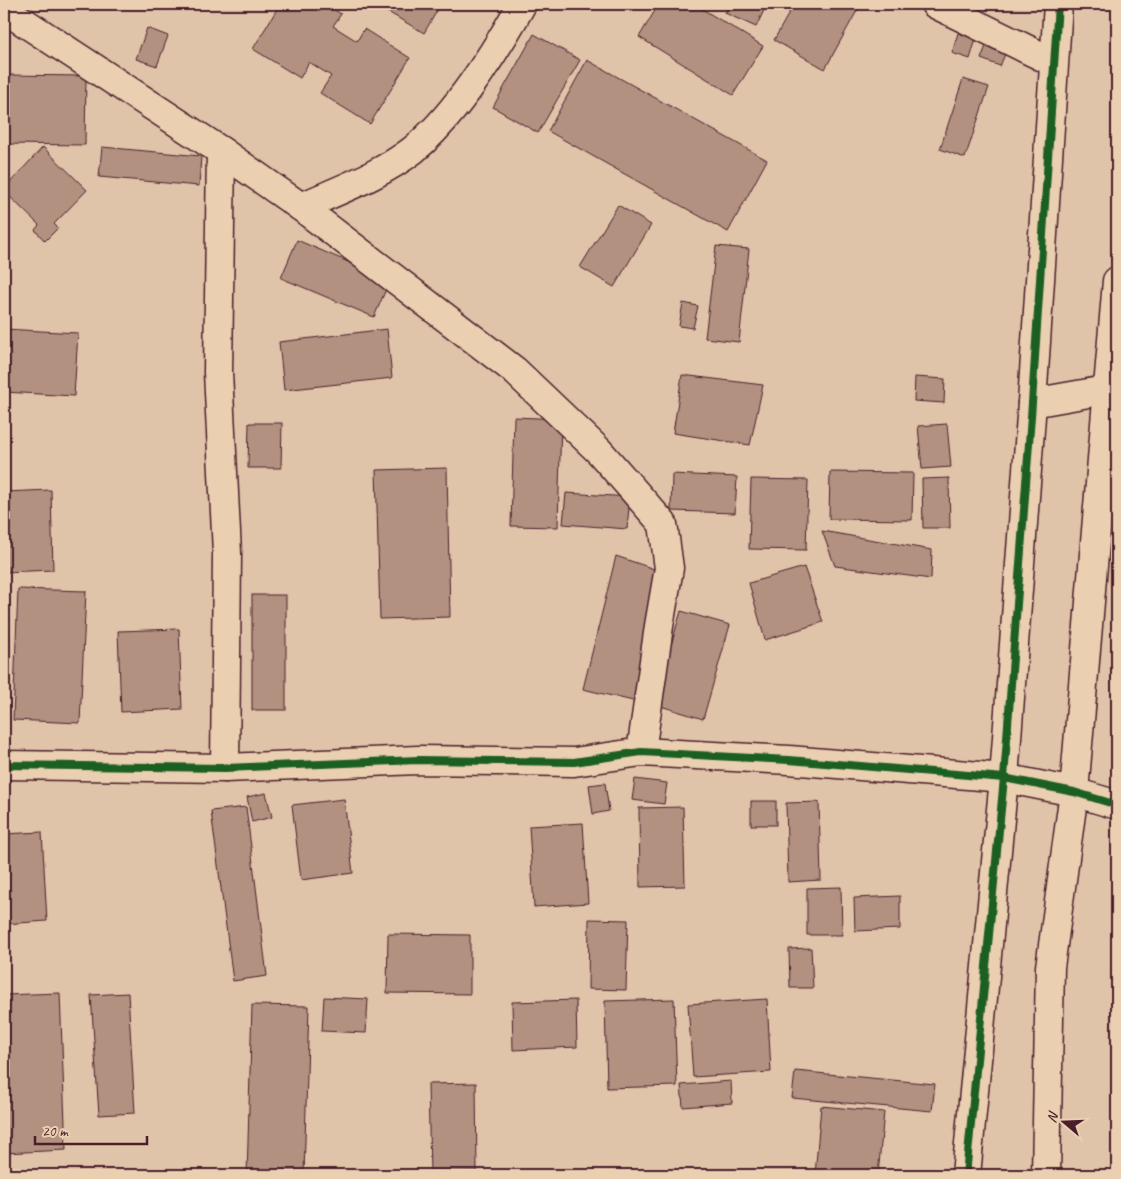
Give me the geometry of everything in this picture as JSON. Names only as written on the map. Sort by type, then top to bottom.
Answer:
[{"type":"street","points":[[301,207],[366,178],[419,144],[448,117],[522,4]]},
{"type":"street","points":[[935,4],[1053,62]]},
{"type":"street","points":[[966,1175],[1004,778],[1032,403],[1058,4]]},
{"type":"street","points":[[4,9],[221,151],[301,207],[514,370],[599,451],[663,524],[670,568],[658,626],[641,752]]},
{"type":"street","points":[[221,151],[218,372],[227,553],[225,768]]},
{"type":"street","points":[[1046,1175],[1050,967],[1074,792],[1112,388],[1117,281]]},
{"type":"street","points":[[1032,403],[1112,388]]},
{"type":"street","points":[[4,766],[225,768],[418,760],[574,762],[641,752],[789,760],[1004,778],[1074,792],[1117,805]]},
{"type":"building","points":[[280,4],[325,4],[341,14],[333,26],[357,41],[364,29],[410,58],[370,124],[320,93],[331,76],[309,62],[300,78],[253,49]]},
{"type":"building","points":[[384,4],[441,4],[424,33],[381,8]]},
{"type":"building","points":[[659,4],[694,4],[763,46],[733,95],[639,37]]},
{"type":"building","points":[[729,4],[767,4],[756,27],[725,13]]},
{"type":"building","points":[[794,4],[854,4],[859,7],[825,69],[774,40]]},
{"type":"building","points":[[147,28],[168,36],[157,66],[136,59]]},
{"type":"building","points":[[958,33],[976,39],[970,59],[952,53]]},
{"type":"building","points":[[534,34],[580,60],[538,133],[493,107]]},
{"type":"building","points":[[986,46],[1005,54],[1000,66],[981,59]]},
{"type":"building","points":[[587,60],[767,160],[728,232],[548,131]]},
{"type":"building","points":[[6,75],[86,76],[85,145],[5,144]]},
{"type":"building","points":[[963,79],[989,87],[965,158],[940,149]]},
{"type":"building","points":[[43,147],[87,190],[54,224],[58,228],[45,241],[35,230],[39,225],[4,191]]},
{"type":"building","points":[[102,147],[201,156],[199,186],[99,177]]},
{"type":"building","points":[[618,205],[651,225],[614,287],[580,267]]},
{"type":"building","points":[[297,240],[390,280],[374,317],[281,278]]},
{"type":"building","points":[[716,246],[749,249],[739,342],[705,338]]},
{"type":"building","points":[[683,303],[698,306],[693,328],[679,326]]},
{"type":"building","points":[[4,329],[78,333],[74,396],[4,392]]},
{"type":"building","points":[[387,329],[392,378],[284,390],[279,342]]},
{"type":"building","points":[[682,375],[763,385],[750,445],[673,433]]},
{"type":"building","points":[[915,377],[945,379],[944,403],[914,401]]},
{"type":"building","points":[[514,417],[561,419],[558,527],[511,526]]},
{"type":"building","points":[[249,423],[282,423],[281,468],[248,468]]},
{"type":"building","points":[[947,424],[951,467],[922,469],[918,426]]},
{"type":"building","points":[[447,468],[450,617],[380,619],[376,470]]},
{"type":"building","points":[[830,472],[913,473],[912,520],[829,519]]},
{"type":"building","points":[[672,474],[737,477],[735,513],[671,511]]},
{"type":"building","points":[[949,478],[950,528],[923,528],[922,479]]},
{"type":"building","points":[[751,479],[808,480],[806,550],[749,549]]},
{"type":"building","points":[[51,490],[53,570],[4,572],[4,492]]},
{"type":"building","points":[[566,493],[630,497],[627,529],[563,524]]},
{"type":"building","points":[[822,531],[932,550],[931,579],[835,566]]},
{"type":"building","points":[[616,556],[663,572],[633,701],[583,689]]},
{"type":"building","points":[[804,567],[823,622],[765,640],[749,583]]},
{"type":"building","points":[[18,589],[86,591],[80,723],[13,720]]},
{"type":"building","points":[[252,595],[286,595],[286,710],[252,710]]},
{"type":"building","points":[[681,611],[730,625],[703,719],[654,704]]},
{"type":"building","points":[[179,629],[182,709],[121,712],[118,631]]},
{"type":"building","points":[[635,779],[667,783],[664,804],[632,800]]},
{"type":"building","points":[[605,783],[609,811],[593,814],[589,785]]},
{"type":"building","points":[[266,793],[272,817],[252,822],[247,797]]},
{"type":"building","points":[[344,799],[353,873],[301,880],[292,805]]},
{"type":"building","points":[[751,801],[776,801],[776,825],[751,825]]},
{"type":"building","points":[[819,802],[821,880],[788,882],[786,803]]},
{"type":"building","points":[[246,807],[267,976],[233,981],[211,811]]},
{"type":"building","points":[[683,807],[685,886],[640,887],[639,808]]},
{"type":"building","points":[[583,823],[588,903],[534,907],[529,826]]},
{"type":"building","points":[[42,832],[47,921],[4,924],[4,834]]},
{"type":"building","points":[[841,887],[842,935],[807,935],[807,888]]},
{"type":"building","points":[[900,896],[900,929],[855,931],[854,898]]},
{"type":"building","points":[[589,919],[628,920],[626,990],[588,989]]},
{"type":"building","points":[[388,934],[470,935],[470,994],[387,993]]},
{"type":"building","points":[[811,948],[813,988],[790,988],[789,949]]},
{"type":"building","points":[[60,993],[66,1150],[4,1153],[4,995]]},
{"type":"building","points":[[128,993],[135,1113],[99,1115],[91,995]]},
{"type":"building","points":[[324,997],[368,999],[366,1033],[322,1031]]},
{"type":"building","points":[[674,999],[677,1086],[607,1088],[605,1001]]},
{"type":"building","points":[[767,999],[771,1072],[693,1077],[688,1004]]},
{"type":"building","points":[[576,1000],[577,1047],[513,1050],[512,1002]]},
{"type":"building","points":[[252,1005],[309,1006],[304,1175],[247,1175]]},
{"type":"building","points":[[795,1071],[935,1084],[932,1111],[792,1098]]},
{"type":"building","points":[[731,1081],[732,1103],[683,1107],[681,1085]]},
{"type":"building","points":[[476,1083],[477,1172],[430,1173],[428,1084]]},
{"type":"building","points":[[821,1106],[884,1112],[878,1175],[815,1175]]},
{"type":"building","points":[[766,1172],[810,1172],[810,1175],[766,1175]]},
{"type":"cycle path","points":[[966,1175],[1004,778],[1032,403],[1058,4]]},
{"type":"cycle path","points":[[4,765],[225,768],[418,760],[574,762],[641,752],[789,760],[1004,778],[1074,792],[1117,805]]}]
